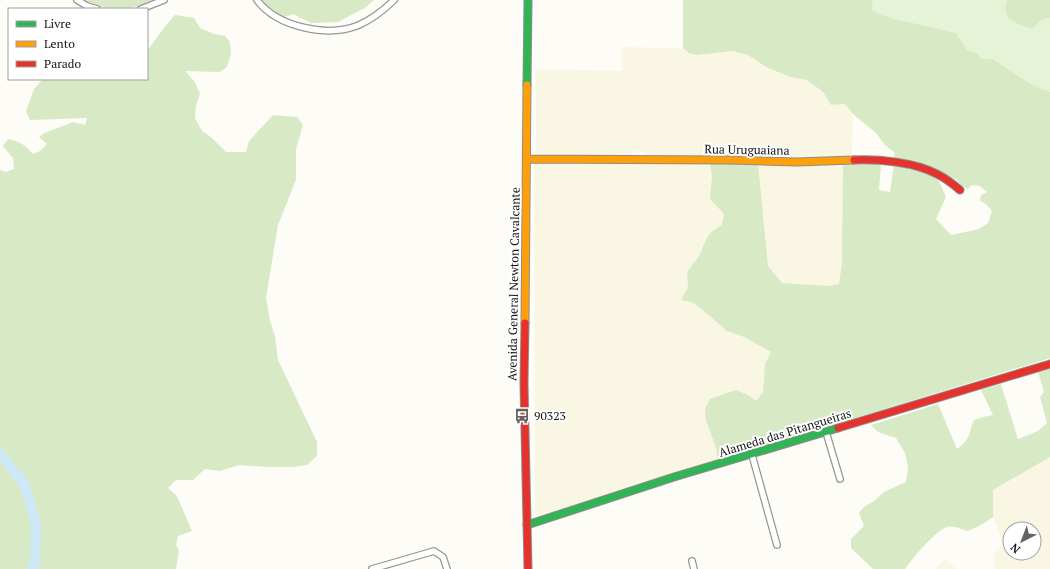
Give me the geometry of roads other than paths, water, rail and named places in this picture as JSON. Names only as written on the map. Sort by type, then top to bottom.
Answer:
[{"type":"street","points":[[77,0],[86,6],[93,8]]},
{"type":"street","points":[[144,8],[164,0]]},
{"type":"street","points":[[257,0],[269,13],[283,20],[301,27],[327,30],[344,29],[358,25],[383,11],[394,0]]},
{"type":"street","name":"Avenida General Newton Cavalcante","points":[[528,0],[524,383],[528,569]]},
{"type":"street","name":"Rua Uruguaiana","points":[[527,159],[730,160],[796,162],[872,159],[891,161],[922,168],[936,173],[960,190]]},
{"type":"street","name":"Alameda das Pitangueiras","points":[[527,525],[668,479],[752,455],[1050,364]]},
{"type":"street","points":[[826,432],[840,479]]},
{"type":"street","points":[[752,455],[777,545]]},
{"type":"street","points":[[372,569],[385,567],[434,551],[443,556],[447,569]]},
{"type":"street","points":[[692,561],[694,569]]},
{"type":"waterway","points":[[0,454],[24,483],[36,525],[35,561],[32,569]]},
{"type":"place","name":"90323","points":[[522,416]]}]
